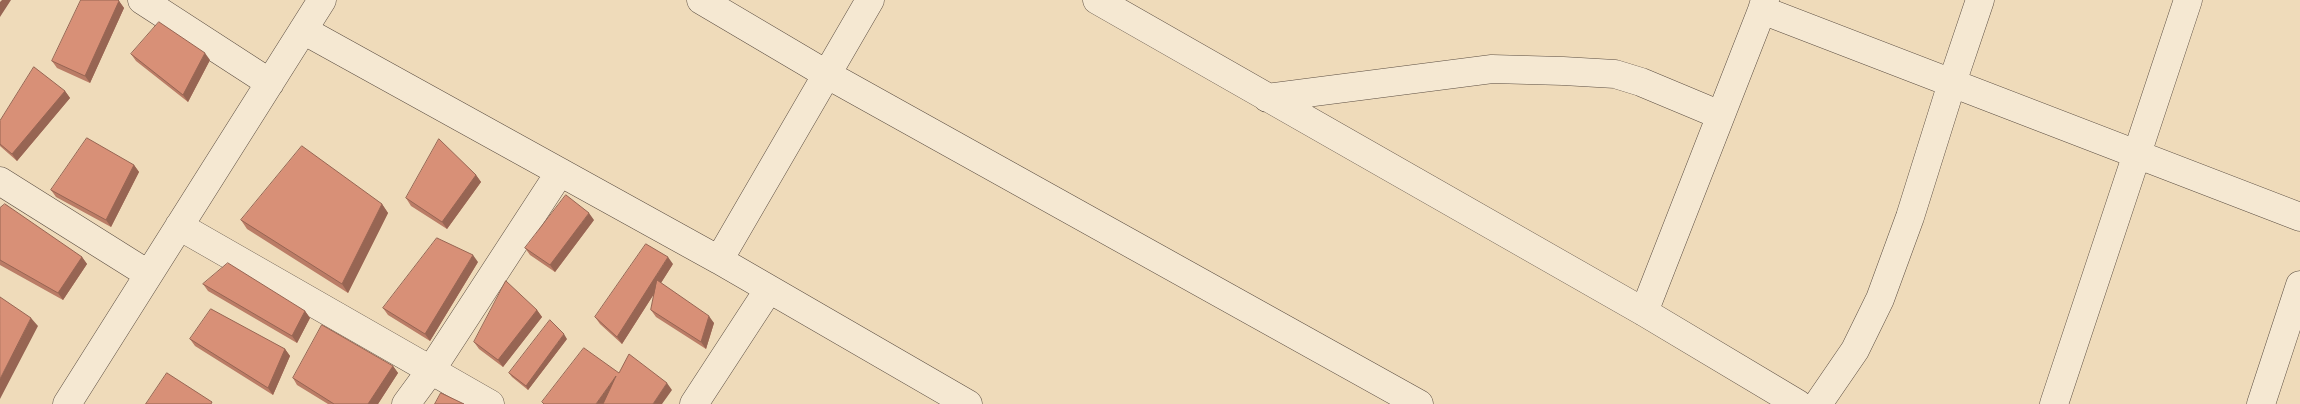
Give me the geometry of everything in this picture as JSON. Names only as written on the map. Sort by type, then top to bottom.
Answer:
[{"type":"street","points":[[142,0],[270,83]]},
{"type":"street","points":[[67,404],[322,0]]},
{"type":"street","points":[[701,0],[828,75],[1419,404]]},
{"type":"street","points":[[719,260],[870,0]]},
{"type":"street","points":[[1097,0],[1644,312],[1798,404]]},
{"type":"street","points":[[1818,404],[1855,350],[1880,299],[1910,217],[1980,0]]},
{"type":"street","points":[[2054,404],[2188,0]]},
{"type":"street","points":[[1644,312],[1764,5],[1952,83],[2136,155],[2300,216]]},
{"type":"street","points":[[303,30],[719,260],[968,404]]},
{"type":"street","points":[[1266,98],[1492,69],[1563,71],[1615,74],[1641,82],[1720,114]]},
{"type":"street","points":[[406,404],[431,370],[560,172]]},
{"type":"street","points":[[0,181],[148,274]]},
{"type":"street","points":[[180,226],[490,404]]},
{"type":"street","points":[[2261,404],[2300,285]]},
{"type":"street","points":[[694,404],[769,289]]},
{"type":"building","points":[[81,0],[119,1],[85,76],[52,61]]},
{"type":"building","points":[[159,22],[205,53],[183,95],[131,54]]},
{"type":"building","points":[[34,67],[65,91],[12,154],[0,144],[0,121]]},
{"type":"building","points":[[87,138],[134,165],[106,220],[51,190]]},
{"type":"building","points":[[439,139],[476,175],[442,222],[406,198]]},
{"type":"building","points":[[302,146],[382,204],[342,284],[241,220]]},
{"type":"building","points":[[566,195],[589,213],[550,265],[525,248]]},
{"type":"building","points":[[5,204],[82,257],[58,293],[0,260],[0,208]]},
{"type":"building","points":[[437,238],[473,255],[425,334],[383,308]]},
{"type":"building","points":[[646,244],[668,257],[617,337],[595,317]]},
{"type":"building","points":[[228,263],[305,311],[292,336],[203,284]]},
{"type":"building","points":[[657,280],[709,316],[701,342],[651,310]]},
{"type":"building","points":[[506,281],[537,310],[498,360],[474,342]]},
{"type":"building","points":[[0,297],[31,318],[0,379]]},
{"type":"building","points":[[211,309],[285,349],[268,388],[190,339]]},
{"type":"building","points":[[550,320],[564,334],[526,386],[509,373]]},
{"type":"building","points":[[322,325],[393,366],[368,404],[334,404],[293,378]]},
{"type":"building","points":[[584,348],[619,373],[629,354],[667,383],[653,404],[603,404],[616,376],[596,404],[544,404],[542,402]]},
{"type":"building","points":[[167,373],[212,402],[211,404],[146,404]]},
{"type":"building","points":[[441,393],[464,404],[435,404]]}]
